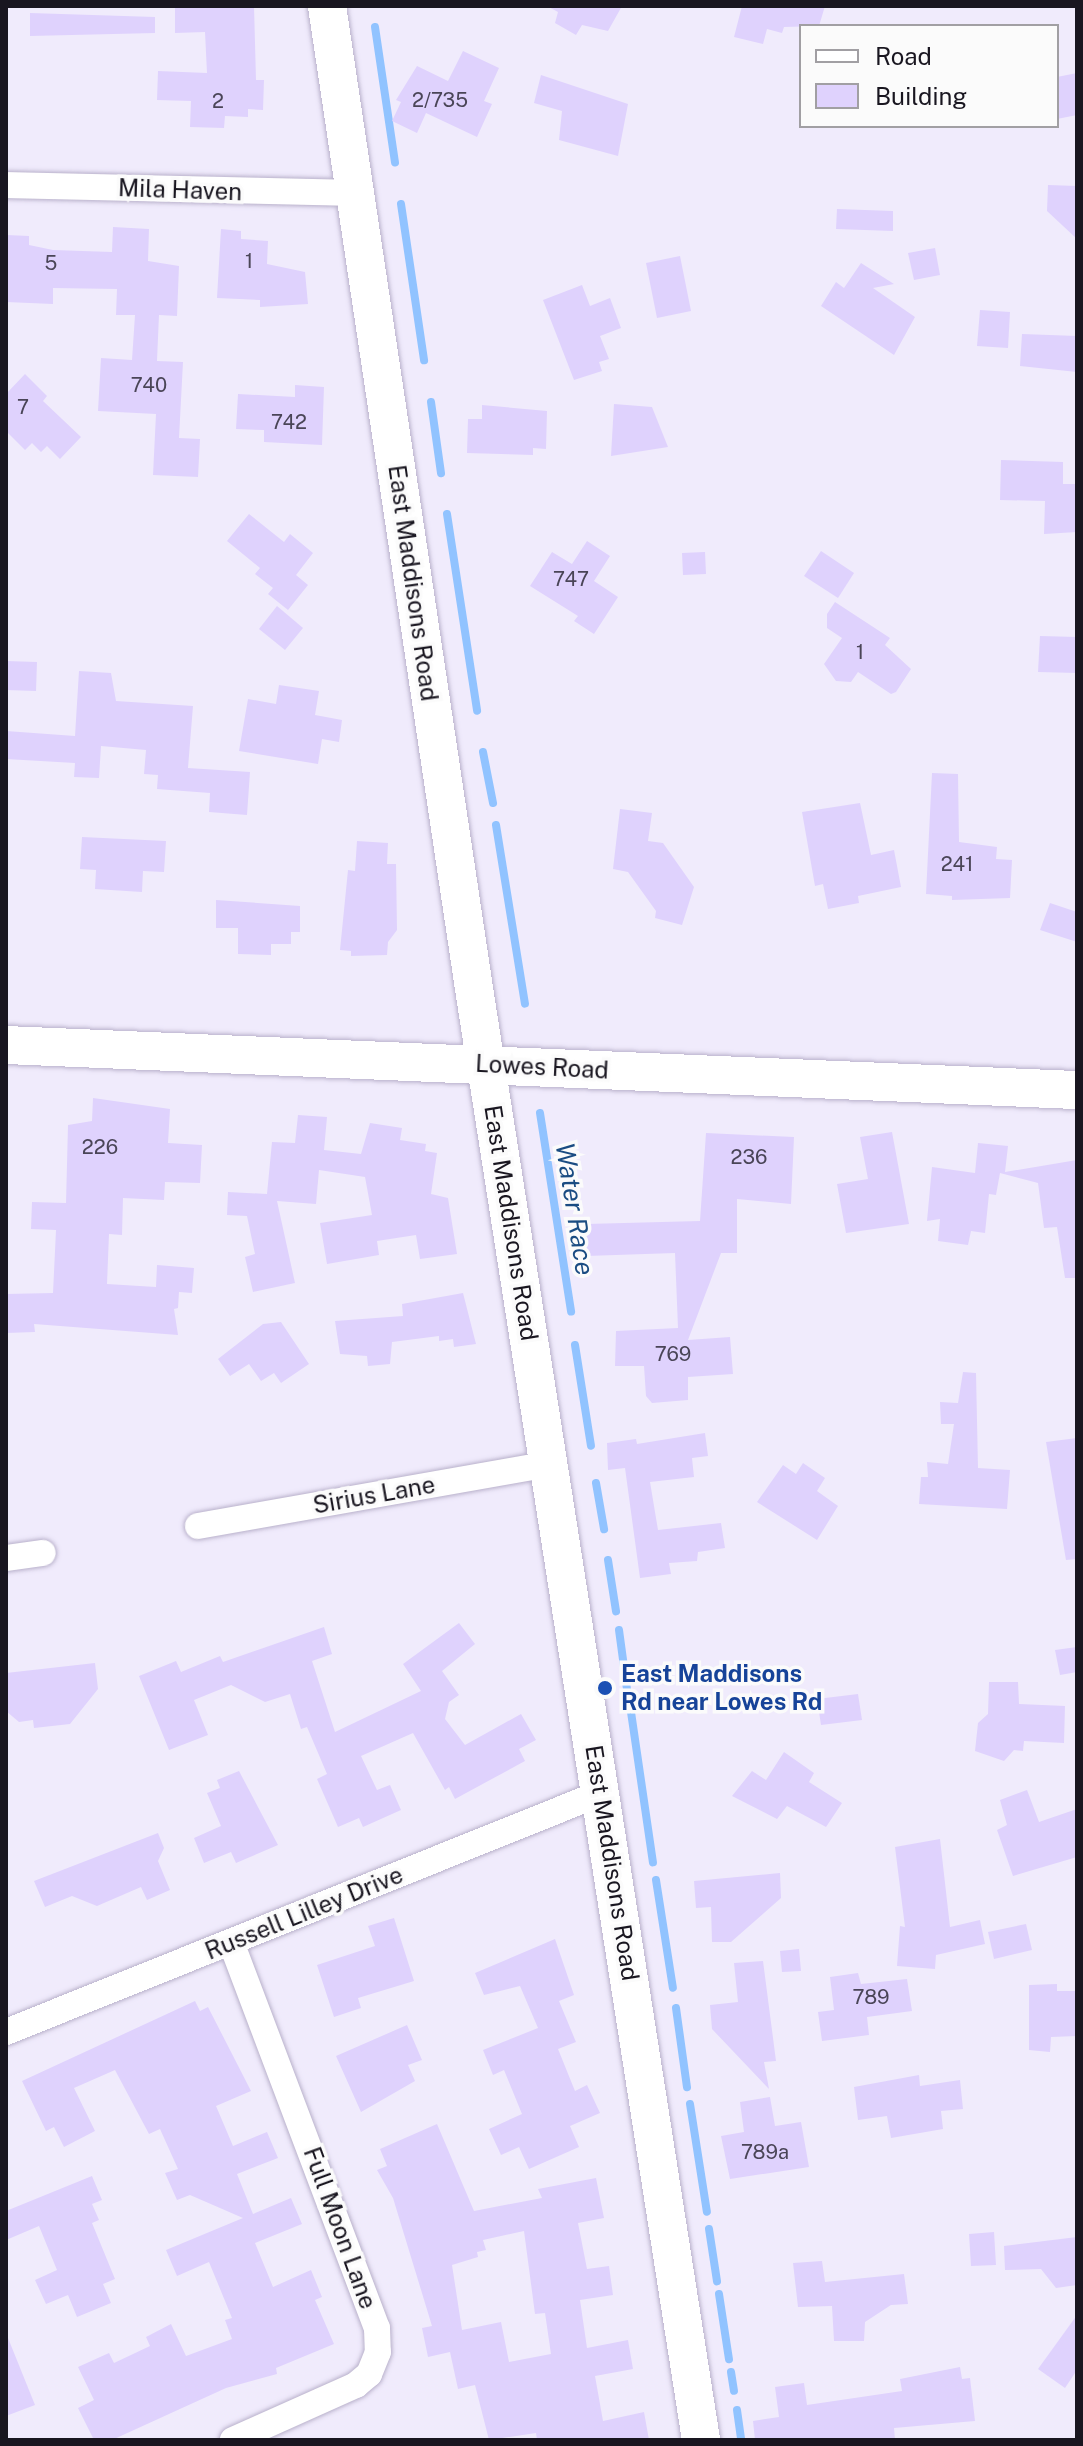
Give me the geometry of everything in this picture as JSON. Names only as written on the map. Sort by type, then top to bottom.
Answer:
[{"type":"street","name":"East Maddisons Road","points":[[327,6],[485,1065],[701,2440]]},
{"type":"street","name":"Mila Haven","points":[[6,185],[355,193]]},
{"type":"street","name":"Lowes Road","points":[[6,1045],[1077,1090]]},
{"type":"street","name":"Sirius Lane","points":[[198,1526],[550,1464]]},
{"type":"street","points":[[6,1558],[43,1553]]},
{"type":"street","name":"Russell Lilley Drive","points":[[6,2032],[601,1793]]},
{"type":"street","name":"Full Moon Lane","points":[[231,1942],[377,2328],[378,2352],[369,2374],[356,2385],[233,2440]]},
{"type":"building","points":[[175,6],[254,6],[256,80],[264,80],[263,110],[248,109],[248,117],[225,116],[224,128],[190,127],[191,101],[157,100],[158,71],[207,73],[205,32],[175,33]]},
{"type":"building","points":[[547,6],[622,6],[608,31],[582,25],[576,35],[555,23],[558,12]]},
{"type":"building","points":[[742,6],[825,6],[820,24],[784,27],[782,33],[767,29],[763,44],[734,37]]},
{"type":"building","points":[[30,13],[155,17],[155,33],[30,36]]},
{"type":"building","points":[[463,51],[499,68],[484,101],[492,104],[477,137],[426,113],[417,133],[392,121],[401,102],[396,100],[417,66],[448,81]]},
{"type":"building","points":[[1077,73],[1077,115],[1059,119],[1059,77]]},
{"type":"building","points":[[541,75],[628,104],[618,156],[559,140],[562,111],[534,103]]},
{"type":"building","points":[[1048,185],[1077,186],[1077,239],[1047,211]]},
{"type":"building","points":[[837,209],[893,211],[893,231],[836,229]]},
{"type":"building","points":[[113,227],[149,229],[148,261],[179,266],[177,316],[159,315],[157,361],[183,362],[179,438],[200,439],[198,477],[153,475],[156,414],[98,411],[101,358],[132,360],[135,315],[116,315],[117,289],[53,288],[53,304],[6,302],[6,235],[29,236],[29,245],[53,250],[112,252]]},
{"type":"building","points":[[221,229],[241,231],[241,239],[268,241],[267,264],[305,272],[308,304],[260,307],[260,300],[217,298]]},
{"type":"building","points":[[935,248],[940,275],[914,280],[908,253]]},
{"type":"building","points":[[680,256],[691,311],[657,318],[646,263]]},
{"type":"building","points":[[861,263],[894,284],[873,288],[915,317],[894,355],[821,306],[836,282],[844,288]]},
{"type":"building","points":[[582,285],[590,306],[610,298],[621,328],[600,336],[609,359],[599,362],[602,371],[574,380],[543,300]]},
{"type":"building","points":[[980,310],[1010,312],[1008,348],[977,346]]},
{"type":"building","points":[[1022,334],[1077,336],[1077,372],[1020,366]]},
{"type":"building","points":[[25,374],[47,396],[43,401],[81,437],[60,459],[47,446],[41,452],[32,443],[25,450],[6,431],[6,394]]},
{"type":"building","points":[[295,385],[324,387],[322,445],[264,442],[264,430],[236,429],[238,394],[295,397]]},
{"type":"building","points":[[614,404],[652,407],[668,447],[611,456]]},
{"type":"building","points":[[482,405],[547,411],[546,449],[533,448],[533,455],[467,453],[468,419],[482,419]]},
{"type":"building","points":[[1001,460],[1063,462],[1063,484],[1077,484],[1077,532],[1044,534],[1045,501],[1000,500]]},
{"type":"building","points":[[249,514],[284,542],[290,534],[313,553],[296,575],[308,585],[288,610],[268,594],[273,588],[255,574],[260,568],[227,541]]},
{"type":"building","points":[[587,541],[610,556],[594,581],[618,597],[594,634],[574,621],[578,616],[530,586],[552,552],[572,564]]},
{"type":"building","points":[[821,551],[854,573],[838,598],[804,576]]},
{"type":"building","points":[[705,552],[706,574],[683,575],[682,553]]},
{"type":"building","points":[[835,602],[890,638],[885,645],[911,669],[896,692],[891,694],[858,672],[851,682],[836,681],[824,664],[842,638],[827,628],[827,614]]},
{"type":"building","points":[[277,606],[303,628],[285,650],[259,629]]},
{"type":"building","points":[[1040,636],[1077,637],[1077,673],[1038,672]]},
{"type":"building","points":[[6,661],[37,662],[36,691],[6,690]]},
{"type":"building","points":[[79,671],[111,673],[116,701],[193,706],[188,768],[250,772],[247,815],[209,812],[210,793],[157,789],[158,775],[144,774],[146,750],[101,746],[99,778],[74,777],[75,763],[6,759],[6,731],[75,736]]},
{"type":"building","points":[[279,685],[319,691],[315,715],[342,720],[339,742],[322,739],[318,764],[239,751],[248,699],[276,704]]},
{"type":"building","points":[[932,773],[958,774],[959,842],[997,847],[996,859],[1012,860],[1010,898],[952,900],[952,896],[926,894]]},
{"type":"building","points":[[860,803],[871,855],[894,850],[901,887],[858,896],[859,903],[828,909],[823,884],[815,886],[802,812]]},
{"type":"building","points":[[620,809],[652,813],[648,841],[663,843],[694,887],[682,925],[655,918],[656,911],[628,872],[613,869]]},
{"type":"building","points":[[82,837],[166,841],[164,872],[143,871],[142,892],[95,889],[96,870],[80,869]]},
{"type":"building","points":[[357,841],[388,843],[387,864],[396,864],[397,930],[388,942],[387,955],[351,956],[351,951],[340,950],[348,870],[355,871]]},
{"type":"building","points":[[216,900],[300,906],[300,932],[291,932],[291,944],[271,944],[271,955],[238,954],[238,928],[216,928]]},
{"type":"building","points":[[1050,903],[1077,912],[1077,942],[1040,930]]},
{"type":"building","points":[[93,1098],[170,1109],[168,1143],[202,1145],[200,1183],[165,1182],[164,1200],[123,1198],[122,1235],[109,1234],[107,1284],[156,1287],[157,1265],[194,1268],[192,1293],[179,1292],[178,1308],[174,1309],[178,1335],[34,1324],[35,1332],[6,1333],[6,1294],[53,1293],[56,1230],[31,1229],[32,1202],[66,1203],[68,1125],[92,1121]]},
{"type":"building","points":[[298,1115],[327,1117],[324,1150],[361,1154],[370,1123],[402,1128],[400,1140],[426,1144],[425,1151],[437,1153],[431,1194],[448,1198],[457,1254],[420,1259],[416,1235],[377,1241],[379,1255],[327,1264],[320,1223],[372,1215],[365,1177],[319,1170],[316,1204],[277,1201],[295,1283],[253,1292],[245,1257],[255,1254],[247,1216],[227,1215],[228,1192],[267,1194],[272,1142],[295,1143]]},
{"type":"building","points":[[892,1132],[909,1224],[846,1233],[837,1184],[868,1179],[860,1137]]},
{"type":"building","points":[[706,1133],[794,1137],[791,1204],[737,1199],[737,1253],[721,1253],[688,1340],[730,1337],[733,1374],[688,1377],[688,1400],[652,1403],[646,1396],[644,1366],[615,1366],[616,1331],[678,1328],[675,1253],[586,1256],[586,1224],[700,1221]]},
{"type":"building","points":[[978,1143],[1008,1146],[1005,1172],[1077,1160],[1077,1278],[1065,1278],[1057,1227],[1044,1228],[1038,1183],[1000,1173],[996,1195],[989,1194],[985,1233],[971,1231],[968,1245],[938,1241],[940,1219],[927,1221],[932,1167],[975,1173]]},
{"type":"building","points":[[463,1293],[476,1344],[454,1347],[453,1339],[439,1341],[439,1336],[392,1342],[390,1364],[368,1366],[367,1356],[340,1354],[335,1321],[403,1316],[402,1304]]},
{"type":"building","points":[[281,1322],[309,1364],[281,1383],[274,1373],[261,1381],[249,1364],[230,1376],[218,1359],[263,1324]]},
{"type":"building","points":[[963,1372],[976,1373],[978,1468],[1010,1470],[1007,1509],[919,1504],[921,1477],[928,1477],[927,1462],[948,1464],[954,1424],[941,1424],[940,1402],[958,1403]]},
{"type":"building","points":[[705,1433],[708,1456],[692,1458],[694,1477],[650,1482],[658,1530],[721,1523],[725,1548],[698,1552],[697,1561],[669,1563],[671,1574],[640,1578],[625,1468],[608,1470],[607,1443],[636,1439],[637,1444]]},
{"type":"building","points":[[1077,1438],[1077,1559],[1066,1560],[1046,1442]]},
{"type":"building","points":[[803,1463],[825,1478],[817,1491],[838,1506],[817,1540],[757,1502],[783,1465],[796,1474]]},
{"type":"building","points":[[459,1623],[475,1644],[442,1671],[459,1695],[449,1702],[445,1719],[465,1745],[521,1714],[536,1740],[519,1749],[525,1761],[455,1799],[449,1787],[445,1790],[413,1733],[361,1756],[377,1790],[390,1785],[401,1810],[363,1827],[359,1818],[338,1827],[317,1779],[327,1774],[307,1727],[301,1729],[290,1694],[265,1702],[231,1685],[194,1700],[208,1735],[169,1750],[139,1676],[176,1661],[181,1672],[220,1656],[223,1662],[324,1627],[332,1654],[312,1661],[335,1732],[421,1691],[403,1664]]},
{"type":"building","points":[[1077,1647],[1077,1672],[1060,1675],[1055,1650]]},
{"type":"building","points":[[95,1663],[98,1689],[70,1724],[34,1728],[33,1720],[19,1722],[6,1711],[6,1673]]},
{"type":"building","points":[[989,1682],[1018,1682],[1019,1704],[1065,1706],[1064,1743],[1024,1741],[1023,1751],[1014,1750],[1004,1761],[975,1751],[978,1723],[988,1714]]},
{"type":"building","points":[[858,1694],[862,1720],[821,1725],[817,1699]]},
{"type":"building","points":[[784,1752],[814,1773],[809,1782],[842,1803],[826,1827],[787,1806],[777,1819],[732,1796],[752,1771],[766,1780]]},
{"type":"building","points":[[239,1771],[278,1845],[236,1863],[231,1852],[204,1863],[194,1838],[221,1826],[207,1793],[220,1788],[217,1780]]},
{"type":"building","points":[[1027,1790],[1039,1822],[1077,1809],[1077,1857],[1013,1876],[997,1830],[1007,1825],[1000,1800]]},
{"type":"building","points":[[158,1833],[164,1848],[158,1861],[170,1890],[147,1900],[141,1887],[97,1906],[72,1896],[45,1907],[34,1881]]},
{"type":"building","points":[[940,1839],[950,1927],[980,1920],[985,1944],[936,1955],[935,1969],[897,1966],[900,1926],[905,1927],[895,1847]]},
{"type":"building","points":[[780,1873],[781,1898],[731,1942],[712,1942],[711,1907],[696,1908],[694,1881]]},
{"type":"building","points":[[394,1918],[414,1981],[358,1998],[361,2008],[334,2017],[317,1965],[375,1946],[368,1926]]},
{"type":"building","points":[[1026,1924],[1032,1950],[994,1959],[988,1932]]},
{"type":"building","points":[[555,1939],[574,1995],[559,2001],[576,2042],[558,2049],[575,2091],[587,2085],[600,2113],[570,2126],[579,2147],[529,2169],[519,2147],[501,2155],[489,2129],[522,2114],[504,2070],[493,2075],[483,2050],[538,2028],[520,1986],[484,1995],[475,1973]]},
{"type":"building","points":[[799,1949],[801,1971],[782,1972],[780,1951]]},
{"type":"building","points":[[763,1961],[776,2061],[764,2062],[769,2089],[712,2029],[710,2005],[738,2002],[734,1963]]},
{"type":"building","points":[[858,1973],[861,1984],[907,1979],[912,2011],[867,2017],[869,2035],[822,2041],[818,2012],[834,2010],[830,1977]]},
{"type":"building","points":[[1057,1984],[1057,1991],[1077,1991],[1077,2036],[1051,2037],[1050,2052],[1029,2050],[1029,1985]]},
{"type":"building","points":[[195,2001],[200,2011],[208,2007],[251,2091],[216,2106],[233,2146],[267,2132],[278,2158],[237,2174],[253,2214],[291,2198],[302,2224],[255,2243],[273,2287],[311,2270],[322,2297],[315,2300],[334,2344],[276,2368],[277,2374],[226,2388],[112,2440],[94,2440],[78,2408],[94,2400],[78,2367],[109,2353],[114,2363],[150,2346],[146,2337],[171,2324],[186,2356],[232,2339],[225,2320],[232,2318],[209,2262],[177,2276],[166,2250],[243,2218],[190,2195],[177,2200],[165,2173],[178,2169],[160,2129],[149,2134],[115,2070],[74,2088],[95,2131],[64,2147],[54,2127],[46,2131],[22,2081]]},
{"type":"building","points":[[407,2025],[422,2060],[408,2065],[415,2081],[361,2112],[336,2056]]},
{"type":"building","points":[[919,2075],[920,2086],[960,2080],[963,2109],[941,2111],[943,2129],[891,2138],[887,2116],[858,2120],[854,2087]]},
{"type":"building","points":[[770,2097],[775,2126],[801,2122],[809,2167],[730,2179],[721,2136],[744,2132],[740,2102]]},
{"type":"building","points":[[437,2124],[474,2211],[542,2198],[538,2189],[596,2178],[604,2218],[578,2223],[587,2269],[609,2266],[613,2295],[580,2300],[587,2348],[628,2340],[633,2369],[595,2376],[603,2421],[644,2412],[649,2440],[537,2440],[536,2433],[489,2440],[475,2385],[458,2389],[450,2352],[428,2357],[422,2328],[432,2326],[393,2198],[377,2170],[387,2166],[380,2149]],"holes":[[[524,2231],[535,2314],[545,2313],[551,2354],[509,2362],[501,2322],[462,2330],[452,2265],[478,2257],[477,2252],[486,2250],[483,2240]]]},
{"type":"building","points":[[92,2176],[102,2200],[92,2204],[99,2220],[92,2223],[115,2279],[103,2284],[111,2303],[77,2317],[68,2295],[46,2304],[35,2280],[57,2270],[39,2226],[6,2240],[6,2211]]},
{"type":"building","points":[[994,2232],[996,2265],[971,2266],[969,2234]]},
{"type":"building","points":[[1077,2237],[1077,2285],[1056,2288],[1041,2269],[1005,2270],[1004,2246]]},
{"type":"building","points":[[822,2261],[825,2282],[904,2274],[908,2304],[891,2305],[865,2322],[864,2341],[834,2341],[832,2306],[798,2307],[793,2263]]},
{"type":"building","points":[[1077,2315],[1077,2370],[1065,2388],[1038,2369]]},
{"type":"building","points":[[6,2333],[35,2405],[6,2416]]},
{"type":"building","points":[[960,2367],[962,2379],[970,2378],[975,2421],[894,2428],[895,2440],[755,2440],[753,2421],[779,2417],[775,2387],[804,2383],[807,2405],[902,2391],[900,2379]]},
{"type":"waterway","name":"Water Race","points":[[375,27],[395,163]]},
{"type":"waterway","name":"Water Race","points":[[401,204],[424,360]]},
{"type":"waterway","name":"Water Race","points":[[431,402],[441,473]]},
{"type":"waterway","name":"Water Race","points":[[447,514],[477,711]]},
{"type":"waterway","name":"Water Race","points":[[483,752],[493,803]]},
{"type":"waterway","name":"Water Race","points":[[496,825],[525,1004]]},
{"type":"waterway","name":"Water Race","points":[[540,1113],[571,1312]]},
{"type":"waterway","name":"Water Race","points":[[575,1345],[591,1446]]},
{"type":"waterway","name":"Water Race","points":[[596,1483],[604,1529]]},
{"type":"waterway","name":"Water Race","points":[[608,1560],[616,1611]]},
{"type":"waterway","name":"Water Race","points":[[619,1630],[627,1689]]},
{"type":"waterway","name":"Water Race","points":[[631,1712],[653,1862]]},
{"type":"waterway","name":"Water Race","points":[[656,1880],[673,1988]]},
{"type":"waterway","name":"Water Race","points":[[676,2008],[687,2087]]},
{"type":"waterway","name":"Water Race","points":[[690,2104],[707,2212]]},
{"type":"waterway","name":"Water Race","points":[[709,2229],[717,2281]]},
{"type":"waterway","name":"Water Race","points":[[719,2294],[729,2359]]},
{"type":"waterway","name":"Water Race","points":[[731,2372],[734,2391]]},
{"type":"waterway","name":"Water Race","points":[[737,2410],[741,2440]]},
{"type":"place","name":"East Maddisons Rd near Lowes Rd","points":[[605,1688]]}]
